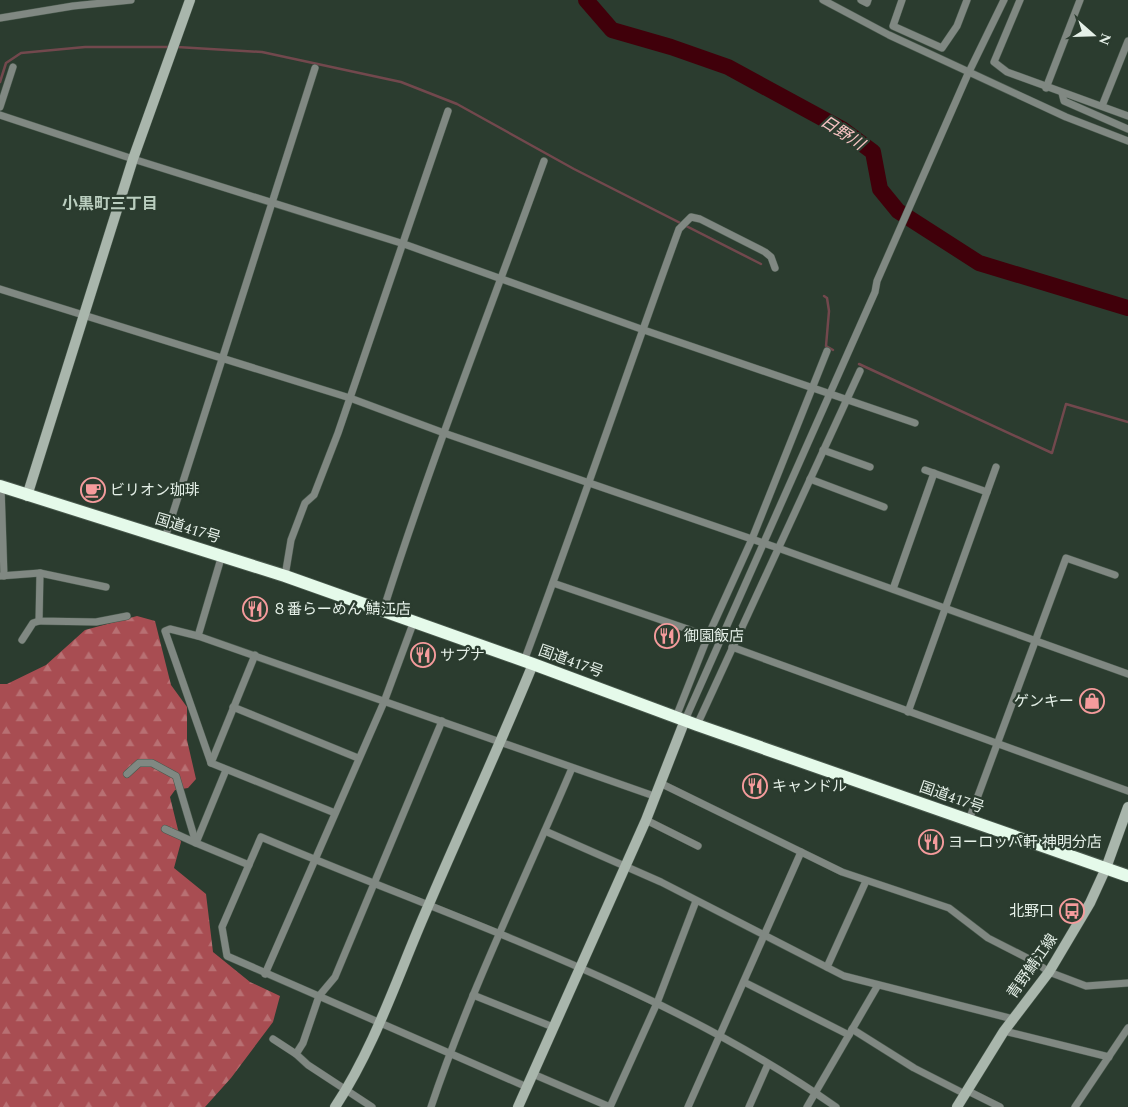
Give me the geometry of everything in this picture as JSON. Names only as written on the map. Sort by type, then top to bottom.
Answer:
[{"type":"highway","name":"国道417号","points":[[0,487],[285,576],[529,662],[686,721],[1128,876]]},
{"type":"street","points":[[0,18],[73,6],[131,0]]},
{"type":"street","points":[[27,496],[133,159],[190,0]]},
{"type":"street","points":[[823,0],[968,74],[1066,117],[1128,141]]},
{"type":"street","points":[[861,0],[866,3],[868,0]]},
{"type":"street","points":[[902,0],[893,26],[942,48],[957,26],[967,0]]},
{"type":"street","points":[[518,1107],[646,820],[654,796],[686,721],[875,292],[877,281],[968,74],[1004,0]]},
{"type":"street","points":[[1020,0],[994,62],[1007,72],[1046,88],[1128,116]]},
{"type":"street","points":[[1046,88],[1080,0]]},
{"type":"street","points":[[1102,106],[1128,41]]},
{"type":"street","points":[[0,107],[13,67]]},
{"type":"street","points":[[165,538],[315,68]]},
{"type":"street","points":[[1062,93],[1064,101],[1128,129]]},
{"type":"street","points":[[285,576],[291,540],[305,503],[314,495],[350,398],[448,111]]},
{"type":"street","points":[[0,115],[404,244],[641,329],[915,422]]},
{"type":"street","points":[[383,611],[472,352],[502,278],[544,161]]},
{"type":"street","points":[[335,1107],[346,1091],[379,1023],[428,906],[501,744],[554,582],[590,484],[641,329],[679,229],[691,217],[700,219],[766,252],[771,257],[775,268]]},
{"type":"street","points":[[0,289],[350,398],[444,434],[764,543],[1128,674]]},
{"type":"street","points":[[686,721],[708,636],[752,540],[827,352]]},
{"type":"street","points":[[686,721],[732,647],[860,371]]},
{"type":"street","points":[[823,450],[870,467]]},
{"type":"street","points":[[908,712],[996,467]]},
{"type":"street","points":[[925,470],[987,492]]},
{"type":"street","points":[[893,589],[934,473]]},
{"type":"street","points":[[810,479],[884,507]]},
{"type":"street","points":[[0,487],[2,576],[40,573],[106,587]]},
{"type":"street","points":[[198,636],[222,555]]},
{"type":"street","points":[[969,820],[1066,558],[1115,575]]},
{"type":"street","points":[[39,621],[40,573]]},
{"type":"street","points":[[554,582],[708,636]]},
{"type":"street","points":[[22,640],[33,623],[39,621],[96,622],[127,616]]},
{"type":"street","points":[[266,974],[358,758],[384,702],[414,621]]},
{"type":"street","points":[[335,813],[211,763],[165,632],[170,629],[198,636],[255,655],[384,702],[442,720],[501,744],[654,796]]},
{"type":"street","points":[[732,647],[1128,791]]},
{"type":"street","points":[[211,763],[255,655]]},
{"type":"street","points":[[233,707],[358,758]]},
{"type":"street","points":[[296,1054],[303,1043],[319,996],[335,976],[442,720]]},
{"type":"street","points":[[127,774],[139,763],[152,763],[176,776],[196,843]]},
{"type":"street","points":[[431,1107],[450,1052],[498,933],[572,768]]},
{"type":"street","points":[[196,843],[226,770]]},
{"type":"street","points":[[660,782],[801,852],[866,881],[949,908],[988,938],[1035,962],[1049,972],[1086,986],[1128,983]]},
{"type":"street","name":"青野鯖江線","points":[[956,1107],[1004,1031],[1049,972],[1090,903],[1106,868],[1128,807]]},
{"type":"street","points":[[646,820],[698,846]]},
{"type":"street","points":[[165,829],[249,865]]},
{"type":"street","points":[[545,831],[625,866],[844,976],[1013,1019]]},
{"type":"street","points":[[527,1087],[227,956],[222,927],[261,837],[498,933],[657,1003],[704,1026],[836,1107]]},
{"type":"street","points":[[688,1107],[801,852]]},
{"type":"street","points":[[827,967],[866,881]]},
{"type":"street","points":[[533,1074],[610,1107],[657,1003],[696,901]]},
{"type":"street","points":[[744,982],[851,1032],[914,1068],[1000,1107]]},
{"type":"street","points":[[807,1107],[878,985]]},
{"type":"street","points":[[473,995],[553,1027]]},
{"type":"street","points":[[1075,1107],[1109,1056],[1126,1036],[1128,1028]]},
{"type":"street","points":[[1004,1031],[1109,1056]]},
{"type":"street","points":[[273,1039],[296,1054],[308,1065],[372,1107]]},
{"type":"street","points":[[749,1107],[768,1064]]},
{"type":"green space","points":[[137,616],[155,621],[171,685],[187,707],[187,740],[196,779],[188,788],[175,790],[170,797],[181,842],[174,868],[206,894],[213,952],[250,982],[280,996],[273,1022],[231,1078],[205,1107],[0,1107],[0,684],[7,684],[46,665],[85,630]]},
{"type":"waterway","name":"日野川","points":[[586,0],[612,30],[671,47],[728,67],[842,129],[873,152],[880,189],[898,211],[979,263],[1128,308]]},
{"type":"waterway","points":[[0,82],[6,63],[21,53],[85,47],[171,47]]},
{"type":"waterway","points":[[177,47],[262,52],[401,82],[457,104],[574,169],[761,264]]},
{"type":"waterway","points":[[824,296],[827,298],[829,311],[826,346],[833,350]]},
{"type":"waterway","points":[[859,364],[1052,453],[1066,404],[1128,422]]},
{"type":"place","name":"ビリオン珈琲","points":[[93,490]]},
{"type":"place","name":"８番らーめん 鯖江店","points":[[255,609]]},
{"type":"place","name":"御園飯店","points":[[667,636]]},
{"type":"place","name":"サプナ","points":[[423,655]]},
{"type":"place","name":"ゲンキー","points":[[1092,701]]},
{"type":"place","name":"キャンドル","points":[[755,786]]},
{"type":"place","name":"ヨーロッパ軒 神明分店","points":[[931,842]]},
{"type":"place","name":"北野口","points":[[1072,911]]},
{"type":"district","name":"小黒町三丁目","points":[[110,203]]}]
